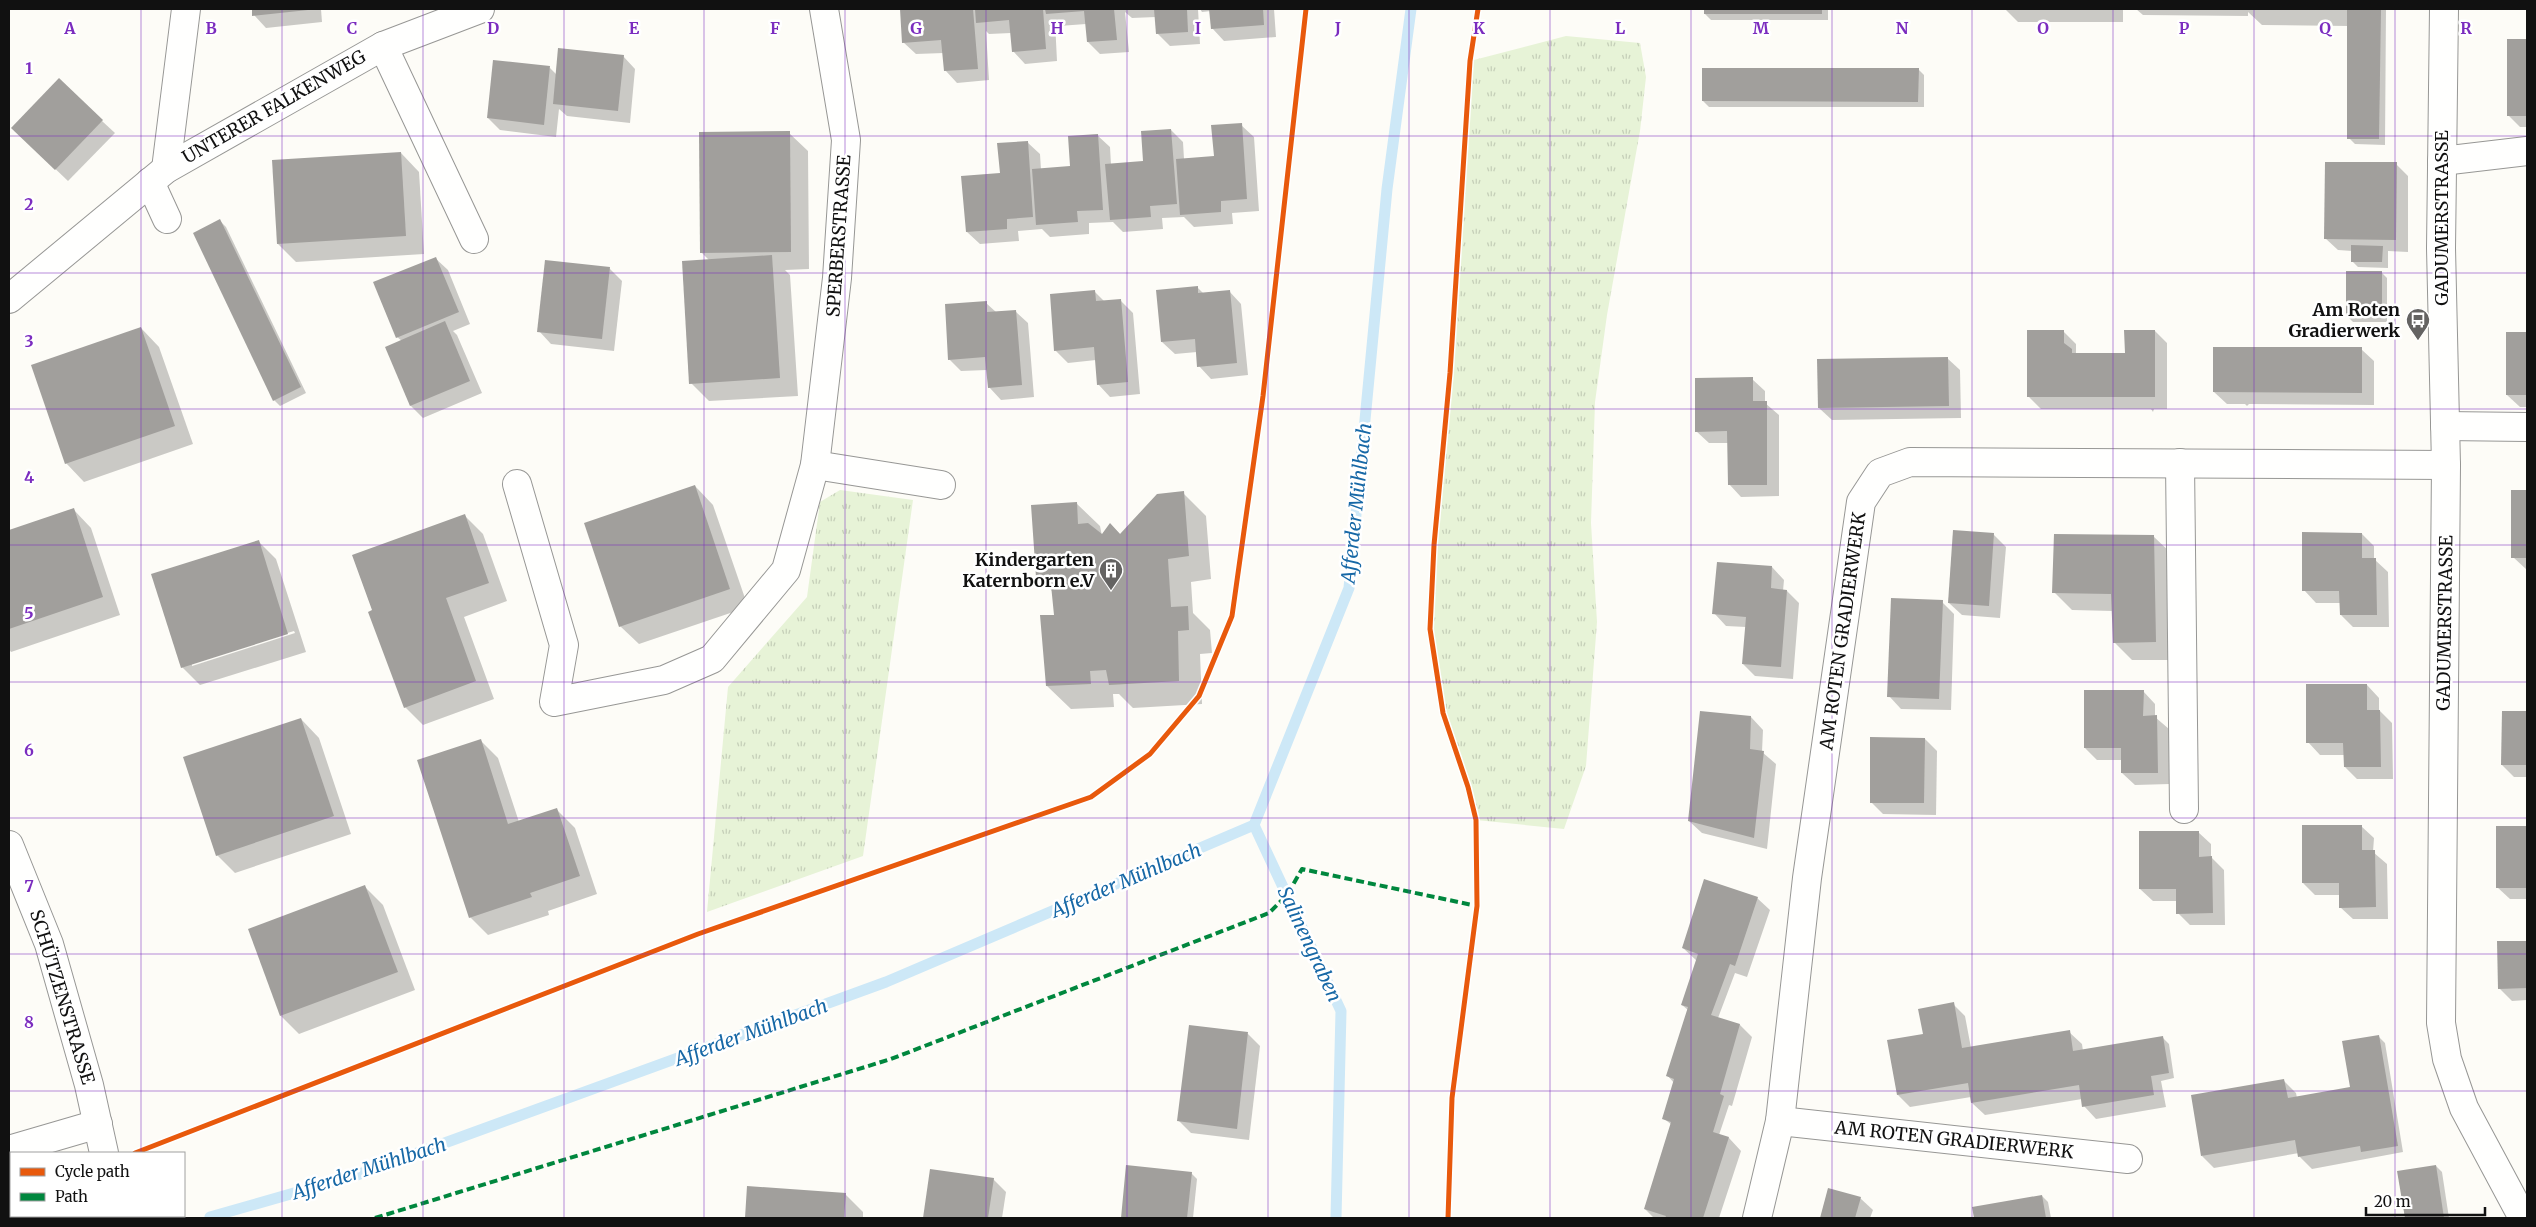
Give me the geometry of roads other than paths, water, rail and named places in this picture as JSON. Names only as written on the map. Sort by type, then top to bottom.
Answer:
[{"type":"street","name":"UNTERER FALKENWEG","points":[[158,176],[186,9]]},
{"type":"street","name":"UNTERER FALKENWEG","points":[[9,299],[158,176],[382,46],[480,9]]},
{"type":"street","name":"SPERBERSTRASSE","points":[[517,484],[564,645],[554,702],[664,680],[712,659],[786,570],[815,465],[837,278],[846,140],[824,9]]},
{"type":"street","name":"GADUMERSTRASSE","points":[[2444,9],[2441,297],[2446,465],[2441,1023],[2447,1059],[2464,1108],[2523,1218]]},
{"type":"street","name":"UNTERER FALKENWEG","points":[[382,46],[474,239]]},
{"type":"street","points":[[2442,161],[2527,151]]},
{"type":"street","points":[[158,176],[167,220]]},
{"type":"street","points":[[2445,426],[2527,427]]},
{"type":"street","name":"AM ROTEN GRADIERWERK","points":[[1757,1218],[1780,1121],[1808,878],[1861,502],[1880,473],[1910,462],[2446,465]]},
{"type":"street","points":[[2180,463],[2184,808]]},
{"type":"street","points":[[815,465],[942,485]]},
{"type":"street","name":"SCHÜTZENSTRASSE","points":[[9,845],[49,944],[90,1085],[104,1152]]},
{"type":"street","name":"AM ROTEN GRADIERWERK","points":[[1780,1121],[2128,1159]]},
{"type":"street","points":[[9,1150],[98,1124]]},
{"type":"waterway","name":"Afferder Mühlbach","points":[[210,1217],[357,1175],[886,982],[1254,825],[1349,588],[1387,189],[1411,9]]},
{"type":"waterway","name":"Salinengraben","points":[[1254,825],[1341,1011],[1336,1218]]},
{"type":"place","name":"Am Roten Gradierwerk","points":[[2418,341]]},
{"type":"place","name":"Kindergarten Katernborn e.V","points":[[1111,591]]}]
